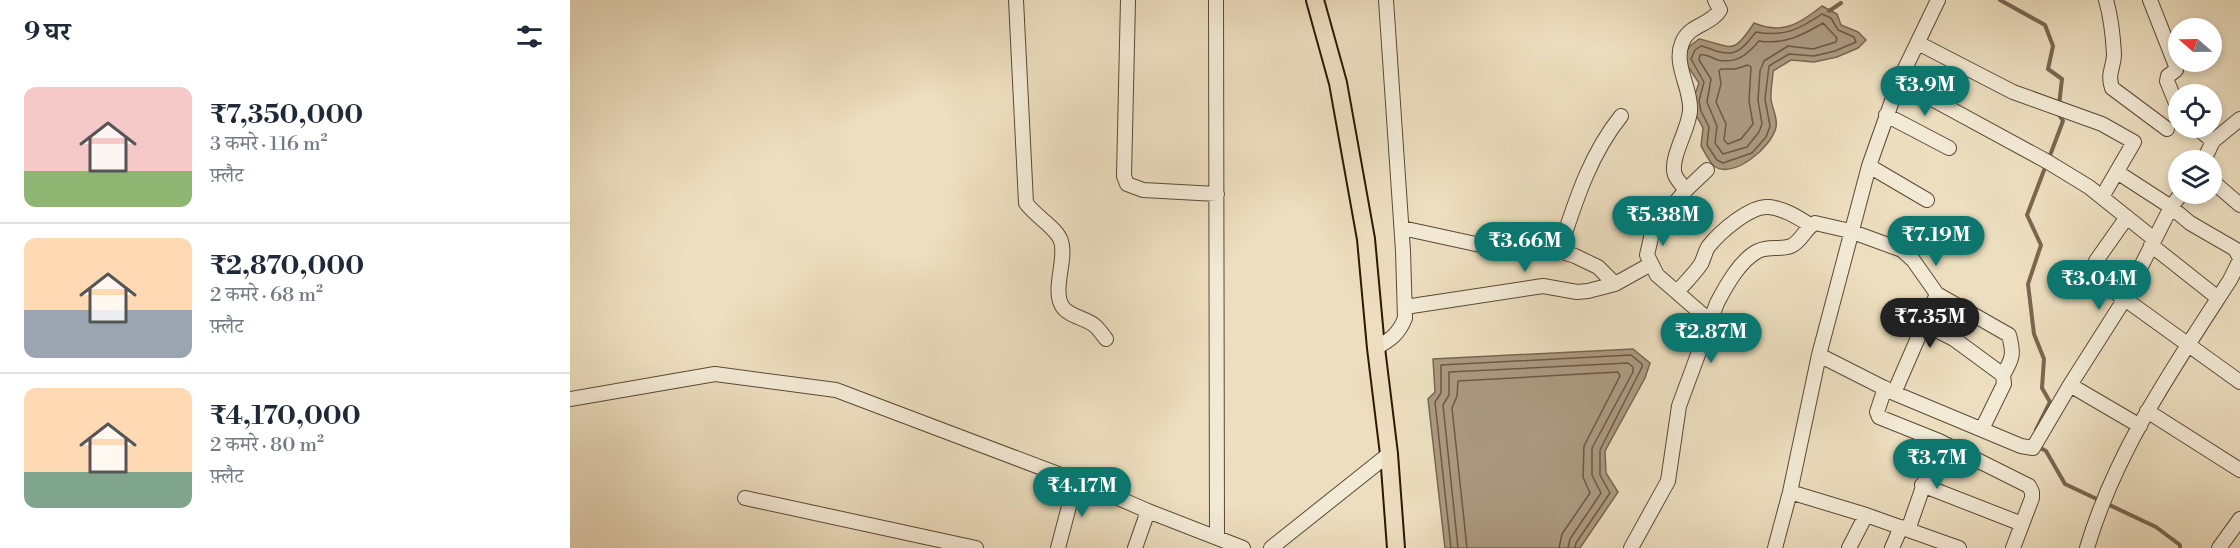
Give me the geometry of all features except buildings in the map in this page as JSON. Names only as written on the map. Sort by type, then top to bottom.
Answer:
[{"type":"main road","points":[[1315,0],[1338,83],[1366,238],[1389,454],[1396,548]]},
{"type":"street","points":[[1016,0],[1026,203],[1061,241],[1059,289],[1061,305],[1095,326],[1106,339]]},
{"type":"street","points":[[1128,0],[1124,176],[1127,184],[1143,190],[1217,194]]},
{"type":"street","points":[[1216,0],[1217,538]]},
{"type":"street","points":[[1376,348],[1393,338],[1405,318],[1402,228],[1386,0]]},
{"type":"street","points":[[1686,190],[1674,171],[1691,104],[1679,58],[1686,34],[1709,22],[1720,10],[1715,0]]},
{"type":"street","points":[[1775,548],[1790,492],[1819,355],[1869,166],[1899,81],[1938,0]]},
{"type":"street","points":[[2106,0],[2114,57],[2109,73],[2112,88],[2167,129]]},
{"type":"street","points":[[2150,0],[2176,66],[2176,70],[2168,76],[2168,84]]},
{"type":"street","points":[[1918,43],[2013,92],[2102,124],[2133,142],[2102,197]]},
{"type":"street","points":[[1899,81],[2045,161],[2102,197],[2218,298]]},
{"type":"street","points":[[1886,115],[1949,148]]},
{"type":"street","points":[[1559,251],[1578,193],[1590,166],[1599,148],[1621,116]]},
{"type":"street","points":[[2209,150],[2213,141],[2240,119]]},
{"type":"street","points":[[2209,138],[2213,141]]},
{"type":"street","points":[[1869,166],[1927,200]]},
{"type":"street","points":[[1707,170],[1686,190],[1653,229],[1647,255],[1657,275],[1710,321]]},
{"type":"street","points":[[2087,548],[2101,504],[2147,411],[2218,298],[2235,283],[2240,256],[2235,249],[2190,223],[2171,207],[2117,172]]},
{"type":"street","points":[[2222,189],[2240,205]]},
{"type":"street","points":[[1819,355],[1890,390],[2027,448],[2034,445],[2124,300],[2173,204]]},
{"type":"street","points":[[1677,292],[1702,263],[1706,251],[1713,242],[1754,209],[1778,208],[1810,225],[1820,223],[1851,231],[1902,250],[1937,294],[2009,335],[2013,352],[2003,375],[2004,384],[1982,429]]},
{"type":"street","points":[[2127,217],[2096,261],[2094,268],[2097,279],[2240,382]]},
{"type":"street","points":[[1631,548],[1668,481],[1679,406],[1710,321],[1726,287],[1748,258],[1757,251],[1791,246],[1798,242],[1810,225]]},
{"type":"street","points":[[1402,228],[1521,254],[1537,247],[1547,247],[1592,262],[1615,284]]},
{"type":"street","points":[[1405,307],[1543,286],[1577,292],[1604,288],[1651,264]]},
{"type":"street","points":[[1937,294],[1924,324],[1877,412],[1879,417],[1939,441],[2029,486],[2032,498],[2013,548]]},
{"type":"street","points":[[1924,324],[1954,339],[2003,375]]},
{"type":"street","points":[[570,399],[715,374],[836,390],[1076,480],[1243,548]]},
{"type":"street","points":[[2070,385],[2140,426]]},
{"type":"street","points":[[2147,411],[2240,470]]},
{"type":"street","points":[[1892,548],[1904,528],[1939,441]]},
{"type":"street","points":[[1271,548],[1389,454]]},
{"type":"street","points":[[1058,548],[1076,480]]},
{"type":"street","points":[[1922,485],[2022,524]]},
{"type":"street","points":[[1790,492],[1904,528],[1922,542],[1959,548]]},
{"type":"street","points":[[745,498],[975,548]]},
{"type":"street","points":[[1135,548],[1148,511]]},
{"type":"street","points":[[1849,548],[1866,515]]},
{"type":"street","points":[[2220,548],[2240,519]]},
{"type":"water","points":[[1822,6],[1837,14],[1841,25],[1858,32],[1866,40],[1858,48],[1837,57],[1814,62],[1791,60],[1773,71],[1771,99],[1776,116],[1776,127],[1773,135],[1760,152],[1741,165],[1731,169],[1714,166],[1701,146],[1703,128],[1695,113],[1693,100],[1699,83],[1683,59],[1690,46],[1699,39],[1725,46],[1736,45],[1754,23],[1774,28],[1790,26]]},
{"type":"water","points":[[1633,349],[1650,363],[1645,378],[1605,451],[1606,473],[1618,492],[1580,548],[1445,548],[1428,399],[1435,392],[1433,359]]},
{"type":"waterway","points":[[2000,0],[2045,25],[2053,46],[2048,69],[2062,79],[2059,105]]},
{"type":"waterway","points":[[1829,11],[1841,3]]},
{"type":"waterway","points":[[2049,158],[2063,121],[2058,113]]},
{"type":"waterway","points":[[2036,430],[2050,402],[2042,388],[2044,359],[2034,334],[2028,284],[2041,245],[2027,215],[2046,165]]},
{"type":"waterway","points":[[2037,446],[2046,451],[2065,484],[2156,527],[2180,545],[2180,548]]}]
